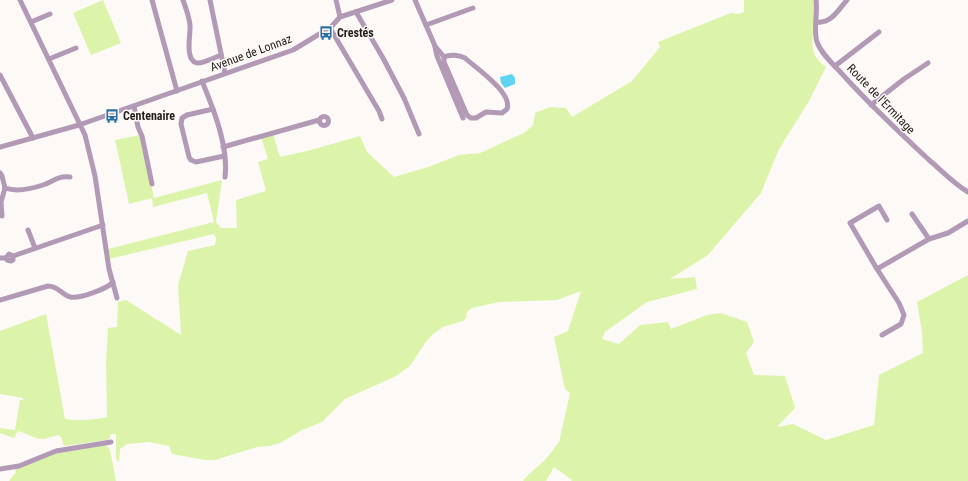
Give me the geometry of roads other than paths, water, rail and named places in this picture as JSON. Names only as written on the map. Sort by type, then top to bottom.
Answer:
[{"type":"street","points":[[20,0],[85,135],[94,168],[108,261],[117,298]]},
{"type":"street","points":[[152,0],[177,91]]},
{"type":"street","points":[[184,0],[190,26],[189,44],[193,60],[200,63],[221,55]]},
{"type":"street","points":[[210,0],[225,73]]},
{"type":"street","points":[[336,0],[340,17],[392,0]]},
{"type":"street","points":[[416,0],[435,46],[437,56],[463,118]]},
{"type":"street","name":"Route de l'Ermitage","points":[[816,0],[816,34],[822,51],[871,105],[909,141],[968,192]]},
{"type":"street","points":[[816,22],[824,23],[830,20],[847,0]]},
{"type":"street","points":[[426,25],[472,8]]},
{"type":"street","points":[[356,12],[404,98],[419,134]]},
{"type":"street","points":[[31,22],[50,14]]},
{"type":"street","name":"Avenue de Lonnaz","points":[[0,147],[80,124],[134,106],[295,48],[330,28],[340,17]]},
{"type":"street","points":[[330,28],[379,111],[382,119]]},
{"type":"street","points":[[835,66],[879,34]]},
{"type":"street","points":[[435,46],[444,57],[444,62],[469,117],[476,118],[486,112],[502,113],[507,109],[508,104],[503,91],[465,58],[458,55],[444,57]]},
{"type":"street","points":[[49,60],[76,48]]},
{"type":"street","points":[[871,105],[904,79],[928,63]]},
{"type":"street","points":[[0,75],[33,138]]},
{"type":"street","points":[[202,81],[213,109],[223,147],[225,177]]},
{"type":"street","points":[[134,106],[152,184]]},
{"type":"street","points":[[213,109],[187,115],[182,118],[181,124],[191,160],[196,162],[224,156]]},
{"type":"street","points":[[223,147],[319,120]]},
{"type":"street","points":[[0,173],[5,188],[1,202],[2,216]]},
{"type":"street","points":[[5,188],[10,190],[29,189],[43,185],[63,176],[70,177]]},
{"type":"street","points":[[882,335],[901,324],[904,316],[899,303],[850,223],[879,206],[887,220]]},
{"type":"street","points":[[912,214],[929,239]]},
{"type":"street","points":[[877,269],[929,239],[948,233],[968,221]]},
{"type":"street","points":[[0,258],[6,258],[9,254],[13,256],[103,225]]},
{"type":"street","points":[[28,230],[36,248]]},
{"type":"street","points":[[0,300],[48,286],[56,287],[67,296],[79,297],[107,287],[113,282]]},
{"type":"street","points":[[0,469],[19,466],[56,451],[111,442]]},
{"type":"water","points":[[512,74],[515,78],[515,84],[505,88],[501,83],[500,77]]},
{"type":"place","name":"Crestés","points":[[326,33]]},
{"type":"place","name":"Centenaire","points":[[112,116]]}]
